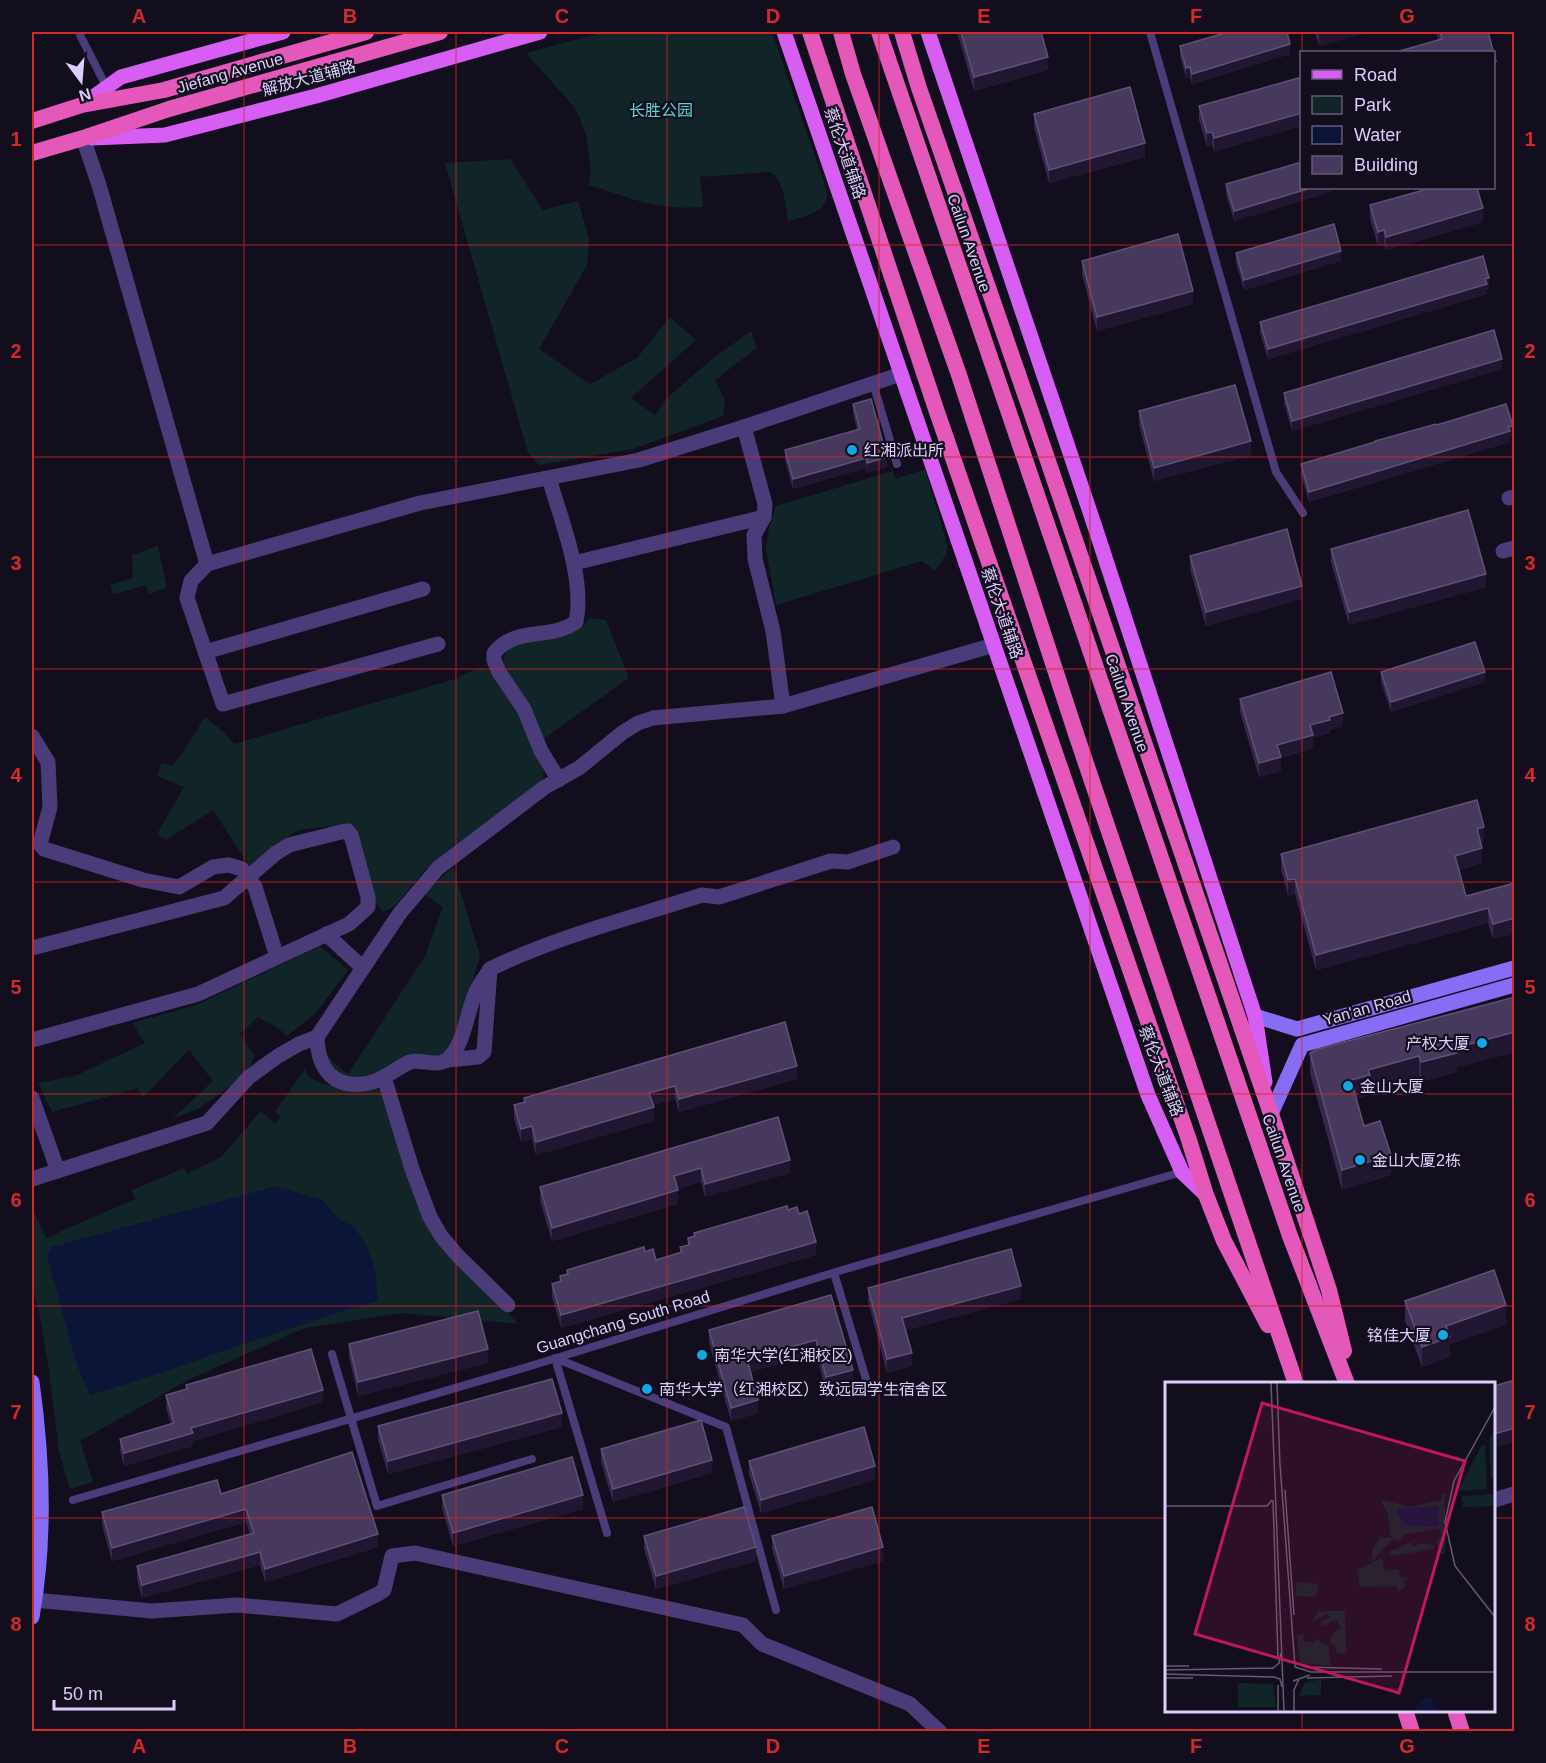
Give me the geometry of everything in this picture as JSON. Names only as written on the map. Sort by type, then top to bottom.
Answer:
[{"type":"highway","name":"Jiefang Avenue","points":[[32,121],[82,105],[164,90],[366,32]]},
{"type":"highway","name":"Jiefang Avenue","points":[[32,153],[169,109],[440,32]]},
{"type":"highway","points":[[841,32],[853,74],[959,375],[1077,737],[1294,1377]]},
{"type":"highway","name":"Cailun Avenue","points":[[879,32],[1286,1225],[1349,1382]]},
{"type":"highway","points":[[902,32],[919,88],[1271,1114],[1329,1290],[1349,1382]]},
{"type":"highway","points":[[812,33],[937,412],[1206,1195],[1224,1240],[1294,1377]]},
{"type":"highway","points":[[1406,1712],[1412,1731]]},
{"type":"highway","points":[[1456,1712],[1462,1731]]},
{"type":"main road","points":[[82,105],[121,77],[283,32]]},
{"type":"main road","name":"解放大道辅路","points":[[83,138],[165,135],[316,96],[540,32]]},
{"type":"main road","name":"蔡伦大道辅路","points":[[784,32],[1148,1095],[1182,1172],[1206,1195]]},
{"type":"main road","points":[[928,32],[1098,535],[1255,1016],[1271,1114]]},
{"type":"main road","name":"Yan'an Road","points":[[1255,1016],[1297,1029],[1515,968]]},
{"type":"main road","name":"Yan'an Road","points":[[1271,1114],[1302,1045],[1515,985]]},
{"type":"main road","points":[[32,1382],[38,1424],[41,1490],[40,1545],[32,1617]]},
{"type":"street","points":[[83,138],[99,185],[207,564]]},
{"type":"street","points":[[438,644],[223,704],[187,598],[191,581],[207,564],[420,503],[639,460],[901,374]]},
{"type":"street","points":[[744,427],[765,504],[764,517],[754,535],[755,559],[773,631],[783,706]]},
{"type":"street","points":[[549,478],[574,563],[578,611],[576,622],[567,629],[556,632],[534,633],[514,638],[502,643],[494,653],[499,672],[524,709],[541,751],[559,780]]},
{"type":"street","points":[[574,563],[764,517]]},
{"type":"street","points":[[205,651],[423,589]]},
{"type":"street","points":[[32,1179],[207,1122],[249,1077],[278,1056],[317,1037],[400,913],[438,868],[545,787],[579,768],[638,723],[653,718],[783,706],[994,645]]},
{"type":"street","points":[[32,736],[48,762],[50,807],[40,844],[45,849],[143,880],[179,887],[213,867],[229,865],[242,869],[255,887],[278,957]]},
{"type":"street","points":[[32,948],[224,898],[289,845],[348,831],[368,897],[368,907],[349,924],[198,994],[32,1040]]},
{"type":"street","points":[[448,1060],[457,1048],[475,992],[490,969],[522,953],[702,895],[718,897],[831,861],[848,862],[893,847]]},
{"type":"street","points":[[326,934],[363,968]]},
{"type":"street","points":[[317,1037],[318,1051],[324,1068],[333,1079],[347,1084],[370,1083],[412,1061],[434,1064],[478,1057],[484,1052],[490,969]]},
{"type":"street","points":[[384,1077],[412,1169],[430,1217],[457,1256],[508,1305]]},
{"type":"street","points":[[32,1098],[58,1171]]},
{"type":"street","points":[[1495,1491],[1515,1485]]},
{"type":"street","points":[[1495,1500],[1515,1494]]},
{"type":"street","points":[[34,1600],[152,1611],[237,1605],[337,1614],[384,1590],[392,1556],[415,1553],[743,1625],[762,1644],[910,1704],[940,1731]]},
{"type":"lane","points":[[79,32],[107,88]]},
{"type":"lane","points":[[1150,32],[1276,472],[1303,513]]},
{"type":"lane","points":[[873,383],[897,464]]},
{"type":"lane","name":"Guangchang South Road","points":[[73,1500],[834,1273],[1182,1172]]},
{"type":"lane","points":[[834,1273],[869,1389]]},
{"type":"lane","points":[[332,1354],[377,1506],[532,1459]]},
{"type":"lane","points":[[555,1358],[607,1533]]},
{"type":"lane","points":[[555,1358],[726,1427],[776,1610]]},
{"type":"green space","name":"长胜公园","points":[[605,32],[772,32],[826,188],[825,203],[816,212],[788,221],[779,181],[770,172],[700,177],[703,207],[658,205],[589,185],[591,169],[586,135],[576,109],[526,53]]},
{"type":"green space","points":[[510,159],[543,210],[578,201],[589,238],[587,265],[539,349],[590,384],[637,358],[670,317],[696,340],[631,398],[655,415],[668,397],[711,360],[751,331],[757,348],[715,380],[725,400],[723,416],[633,449],[539,465],[528,453],[445,163]]},
{"type":"green space","points":[[925,469],[947,544],[947,553],[935,571],[922,561],[776,605],[766,549],[769,528],[776,506],[893,471],[896,479]]},
{"type":"green space","points":[[158,546],[167,588],[149,594],[146,585],[113,595],[110,585],[133,578],[132,555]]},
{"type":"green space","points":[[590,618],[606,620],[629,678],[542,740],[535,715],[528,701],[514,687],[503,662],[504,657],[510,647],[543,638],[568,636]]},
{"type":"green space","points":[[478,668],[483,668],[492,674],[524,722],[542,763],[544,771],[542,781],[426,869],[395,906],[384,912],[372,900],[347,824],[299,830],[275,844],[250,867],[213,810],[166,840],[157,834],[184,787],[157,776],[162,763],[172,766],[205,717],[224,732],[234,744],[455,679]]},
{"type":"green space","points":[[453,867],[480,956],[452,1048],[444,1058],[361,1079],[333,1073],[324,1051],[348,1074],[425,956],[443,907],[424,894]]},
{"type":"green space","points":[[320,946],[348,970],[316,1013],[287,1036],[258,1017],[240,1034],[255,1056],[246,1075],[198,1109],[172,1119],[213,1081],[189,1050],[142,1098],[138,1088],[52,1112],[38,1083],[75,1076],[145,1043],[132,1023],[196,1005]]},
{"type":"green space","points":[[305,1068],[309,1077],[321,1083],[340,1087],[373,1087],[382,1092],[407,1172],[432,1237],[451,1260],[519,1324],[402,1313],[305,1328],[190,1379],[80,1441],[93,1482],[70,1489],[59,1452],[48,1364],[38,1307],[32,1288],[32,1207],[46,1238],[135,1199],[132,1190],[184,1168],[187,1174],[221,1157],[261,1111],[275,1124],[281,1117],[275,1112]]},
{"type":"water","points":[[273,1187],[322,1200],[339,1219],[354,1227],[366,1245],[375,1270],[378,1301],[90,1395],[77,1365],[47,1256],[52,1247]]},
{"type":"building","points":[[961,32],[1041,32],[1048,57],[974,77]]},
{"type":"building","points":[[1228,32],[1287,32],[1290,44],[1192,74],[1190,67],[1186,68],[1180,46]]},
{"type":"building","points":[[1440,32],[1488,32],[1494,51],[1400,51],[1442,39]]},
{"type":"building","points":[[1300,78],[1300,114],[1214,138],[1212,132],[1207,133],[1199,106]]},
{"type":"building","points":[[1130,87],[1145,143],[1049,170],[1034,114]]},
{"type":"building","points":[[1300,163],[1300,189],[1308,189],[1234,211],[1226,184]]},
{"type":"building","points":[[1427,189],[1477,189],[1483,208],[1386,237],[1384,230],[1378,232],[1370,205]]},
{"type":"building","points":[[1334,224],[1341,251],[1244,280],[1236,253]]},
{"type":"building","points":[[1178,234],[1193,291],[1097,317],[1082,261]]},
{"type":"building","points":[[1483,256],[1489,278],[1485,279],[1487,284],[1268,349],[1260,322]]},
{"type":"building","points":[[1494,330],[1502,359],[1292,421],[1284,393]]},
{"type":"building","points":[[1235,385],[1251,441],[1154,468],[1139,411]]},
{"type":"building","name":"红湘派出所","points":[[871,399],[887,457],[867,463],[866,458],[793,479],[785,450],[860,429],[853,404]]},
{"type":"building","points":[[1506,404],[1513,426],[1508,427],[1510,431],[1309,492],[1301,464]]},
{"type":"building","points":[[1468,510],[1486,574],[1349,612],[1331,549]]},
{"type":"building","points":[[1287,529],[1302,586],[1206,612],[1190,556]]},
{"type":"building","points":[[1475,642],[1485,672],[1391,702],[1381,672]]},
{"type":"building","points":[[1331,672],[1343,713],[1329,717],[1330,720],[1310,725],[1313,735],[1277,745],[1281,757],[1259,763],[1240,699]]},
{"type":"building","points":[[1477,800],[1484,827],[1477,829],[1482,848],[1455,856],[1466,896],[1515,883],[1515,918],[1493,924],[1488,908],[1316,955],[1295,879],[1288,880],[1281,854]]},
{"type":"building","points":[[1515,997],[1515,1032],[1455,1048],[1457,1053],[1421,1062],[1419,1056],[1368,1070],[1370,1075],[1351,1080],[1364,1126],[1380,1121],[1391,1155],[1342,1170],[1310,1053]]},
{"type":"building","points":[[785,1022],[797,1066],[679,1099],[675,1086],[649,1093],[654,1107],[536,1142],[532,1126],[521,1129],[514,1105],[525,1102],[524,1098]]},
{"type":"building","points":[[778,1117],[790,1160],[705,1184],[701,1168],[674,1176],[678,1190],[552,1228],[540,1187]]},
{"type":"building","points":[[787,1206],[788,1210],[797,1207],[799,1214],[807,1211],[816,1242],[561,1315],[552,1284],[561,1281],[560,1276],[568,1274],[567,1270],[644,1247],[645,1252],[653,1249],[656,1260],[682,1252],[680,1247],[689,1245],[688,1238],[695,1236],[694,1233]]},
{"type":"building","points":[[1011,1249],[1021,1286],[902,1318],[912,1353],[887,1359],[868,1288]]},
{"type":"building","points":[[1494,1270],[1506,1305],[1446,1326],[1450,1337],[1422,1347],[1405,1301]]},
{"type":"building","points":[[831,1295],[853,1370],[826,1377],[816,1340],[747,1359],[758,1400],[731,1408],[709,1330]]},
{"type":"building","points":[[478,1311],[488,1349],[358,1382],[349,1344]]},
{"type":"building","points":[[311,1349],[323,1390],[191,1428],[193,1433],[124,1453],[120,1439],[174,1423],[166,1395],[187,1389],[186,1385]]},
{"type":"building","points":[[552,1379],[562,1413],[388,1461],[378,1426]]},
{"type":"building","points":[[1515,1380],[1515,1428],[1495,1434],[1495,1386]]},
{"type":"building","points":[[701,1420],[712,1460],[613,1489],[601,1449]]},
{"type":"building","points":[[864,1427],[875,1466],[761,1500],[749,1461]]},
{"type":"building","points":[[352,1452],[378,1534],[265,1569],[260,1552],[142,1585],[137,1566],[254,1533],[246,1509],[112,1548],[102,1512],[217,1480],[221,1494]]},
{"type":"building","points":[[572,1457],[583,1495],[453,1533],[442,1495]]},
{"type":"building","points":[[744,1507],[756,1547],[656,1576],[644,1536]]},
{"type":"building","points":[[872,1507],[883,1547],[784,1576],[772,1536]]},
{"type":"place","name":"红湘派出所","points":[[852,450]]},
{"type":"place","name":"产权大厦","points":[[1482,1043]]},
{"type":"place","name":"金山大厦","points":[[1348,1086]]},
{"type":"place","name":"金山大厦2栋","points":[[1360,1160]]},
{"type":"place","name":"铭佳大厦","points":[[1443,1335]]},
{"type":"place","name":"南华大学(红湘校区)","points":[[702,1355]]},
{"type":"place","name":"南华大学（红湘校区）致远园学生宿舍区","points":[[647,1389]]}]
